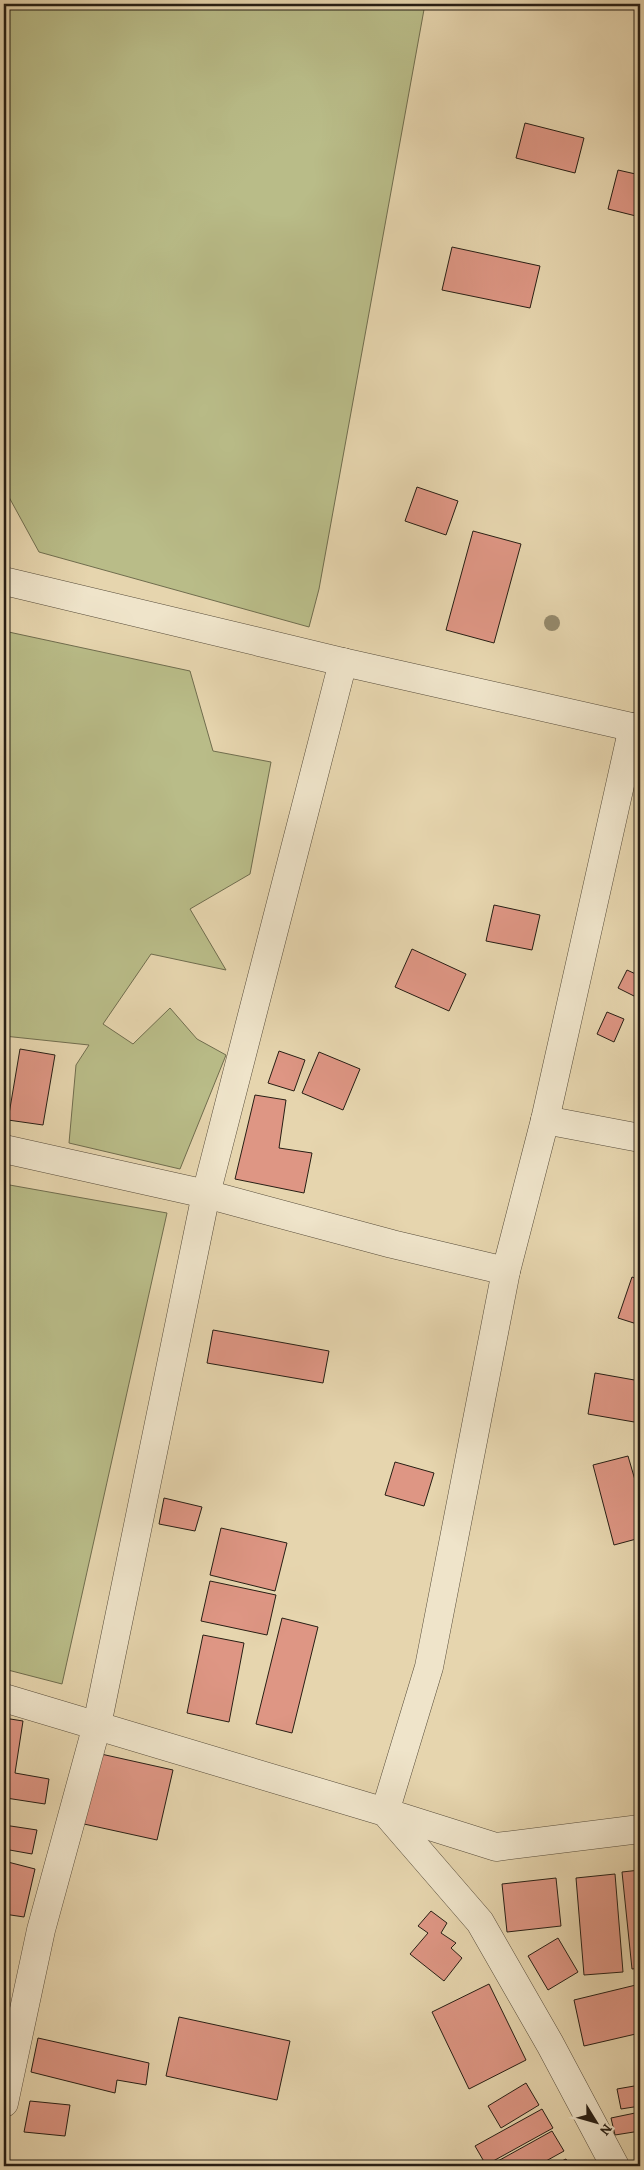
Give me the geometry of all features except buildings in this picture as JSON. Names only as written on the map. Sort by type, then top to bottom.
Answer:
[{"type":"street","points":[[4,581],[343,662],[636,728],[545,1120],[506,1271],[429,1667],[385,1812]]},
{"type":"street","points":[[4,2103],[41,1930],[97,1726],[206,1194],[343,662]]},
{"type":"street","points":[[545,1120],[640,1138]]},
{"type":"street","points":[[4,1149],[206,1194],[392,1244],[506,1271]]},
{"type":"street","points":[[4,1698],[496,1847],[640,1829]]},
{"type":"street","points":[[385,1812],[480,1922],[550,2044],[615,2166]]},
{"type":"green space","points":[[4,4],[425,4],[319,589],[309,627],[39,552],[4,488]]},
{"type":"green space","points":[[4,631],[190,671],[213,751],[271,762],[250,874],[190,909],[226,970],[151,954],[103,1024],[133,1044],[170,1008],[197,1039],[226,1055],[180,1169],[69,1143],[76,1065],[89,1045],[4,1036]]},
{"type":"green space","points":[[4,1184],[167,1213],[62,1684],[4,1669]]}]
